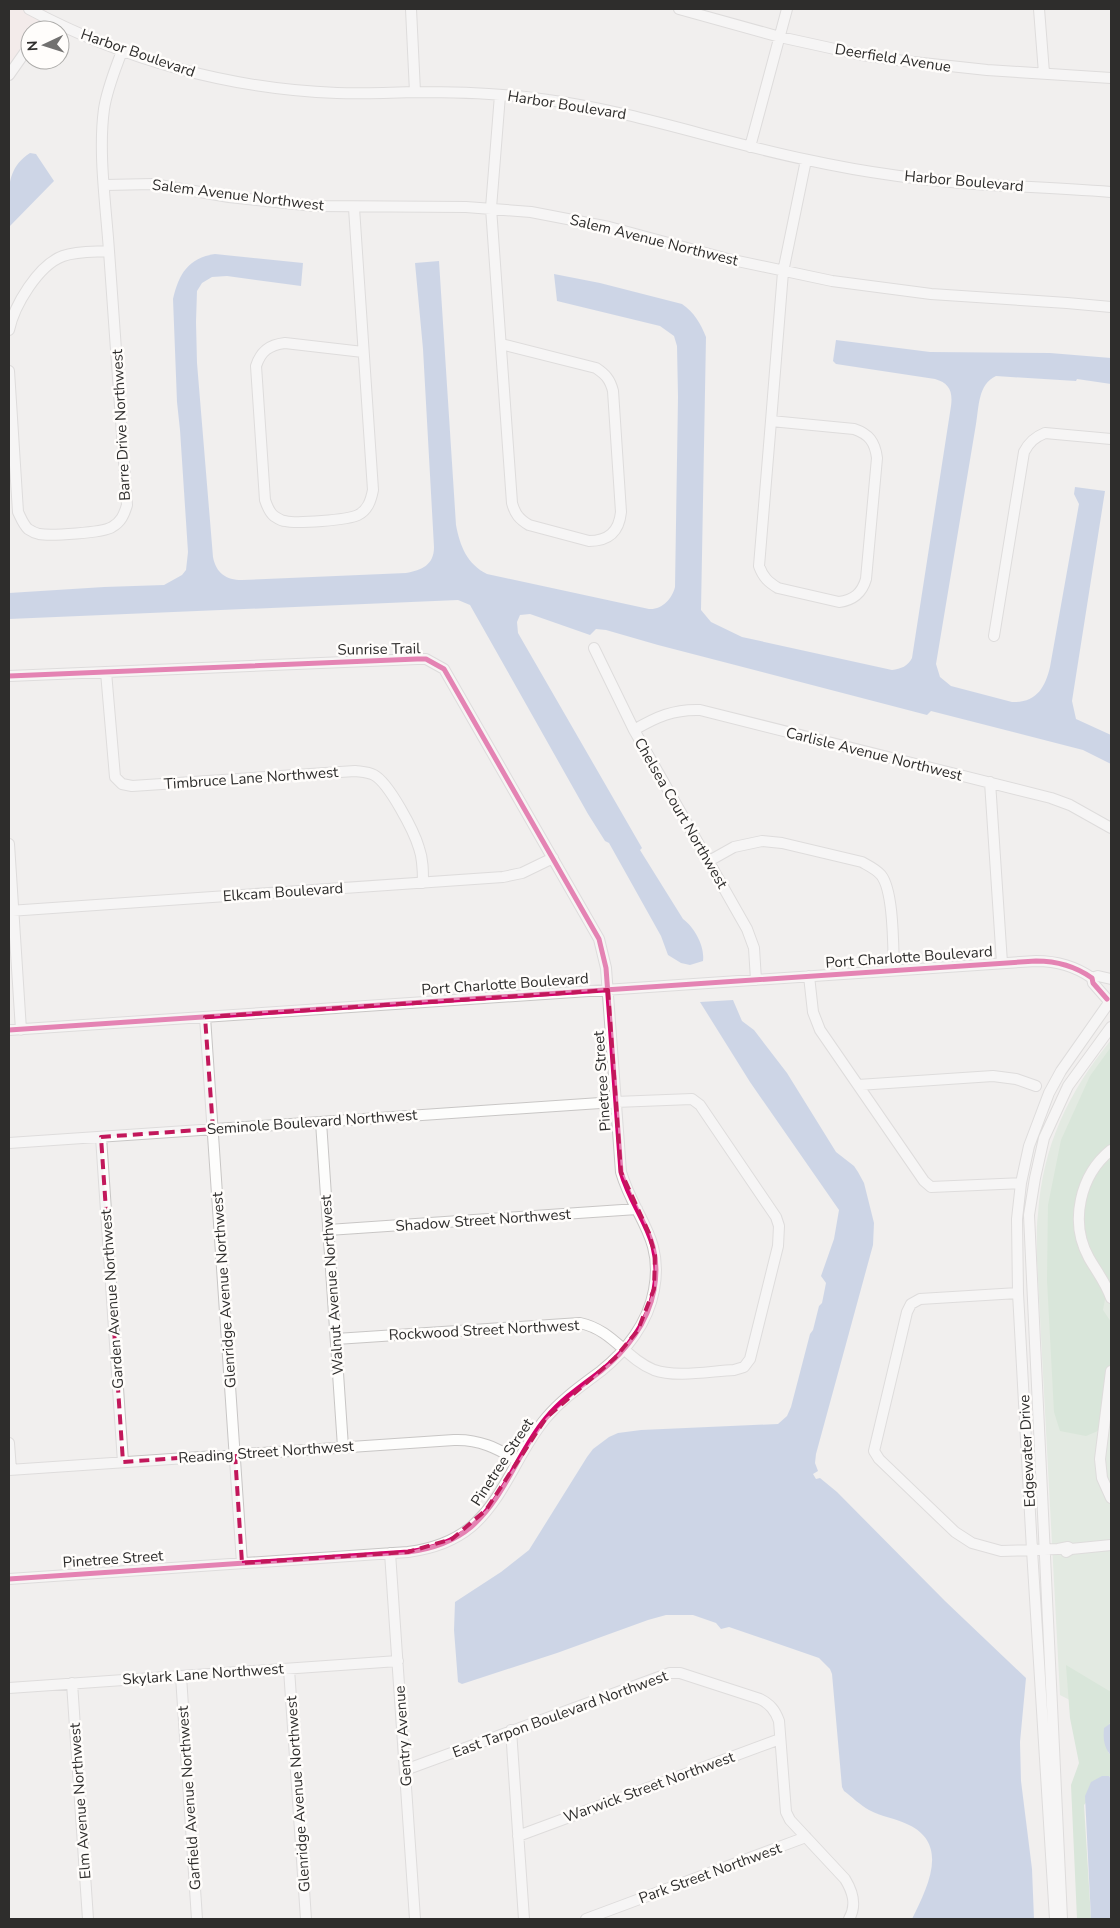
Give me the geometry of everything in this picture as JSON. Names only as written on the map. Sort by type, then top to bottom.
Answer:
[{"type":"street","name":"Harbor Boulevard","points":[[29,9],[122,51],[192,72],[264,86],[338,93],[500,94],[546,99],[621,112],[750,147],[852,169],[943,181],[1111,192]]},
{"type":"street","points":[[411,9],[415,92]]},
{"type":"street","name":"Deerfield Avenue","points":[[679,9],[780,37],[857,54],[987,70],[1111,78]]},
{"type":"street","points":[[750,147],[787,9]]},
{"type":"street","points":[[1040,9],[1044,73]]},
{"type":"street","name":"Barre Drive Northwest","points":[[9,370],[18,512],[22,521],[33,531],[47,535],[101,531],[111,528],[124,515],[126,505],[102,138],[103,118],[112,79],[122,51]]},
{"type":"street","points":[[9,75],[20,59]]},
{"type":"street","points":[[500,94],[492,208],[501,344],[512,503],[514,512],[520,520],[529,526],[589,541],[599,541],[608,537],[615,531],[620,522],[621,512],[613,390],[610,381],[604,373],[596,368],[501,344]]},
{"type":"street","points":[[771,422],[854,429],[864,432],[876,448],[877,458],[866,578],[863,588],[857,596],[849,600],[839,602],[778,588],[769,583],[762,575],[759,566],[783,272],[806,160]]},
{"type":"street","name":"Salem Avenue Northwest","points":[[105,185],[153,184],[272,202],[354,208],[440,206],[492,208],[551,215],[609,227],[783,272],[882,289],[1111,307]]},
{"type":"street","points":[[354,208],[373,490],[372,499],[360,515],[350,518],[293,522],[284,521],[274,516],[268,509],[265,500],[256,366],[260,356],[266,349],[275,344],[363,352]]},
{"type":"street","points":[[9,330],[21,300],[47,265],[64,255],[109,251]]},
{"type":"street","points":[[994,636],[1024,452],[1029,443],[1036,436],[1045,433],[1111,439]]},
{"type":"street","name":"Chelsea Court Northwest","points":[[594,648],[634,730],[749,934],[754,948],[756,980]]},
{"type":"street","name":"Sunrise Trail","points":[[9,676],[417,658],[436,663],[450,677],[599,940],[605,959],[608,990]]},
{"type":"street","name":"Timbruce Lane Northwest","points":[[106,672],[115,777],[122,784],[132,786],[355,771],[365,772],[383,782],[412,830],[420,848],[424,883]]},
{"type":"street","name":"Carlisle Avenue Northwest","points":[[634,730],[665,714],[700,710],[1061,800],[1111,828]]},
{"type":"street","points":[[990,782],[1002,963]]},
{"type":"street","points":[[709,861],[743,844],[772,841],[862,862],[874,868],[881,874],[889,892],[894,970]]},
{"type":"street","points":[[9,844],[11,910],[21,1030]]},
{"type":"street","name":"Elkcam Boulevard","points":[[11,910],[512,876],[531,870],[553,858]]},
{"type":"street","name":"Port Charlotte Boulevard","points":[[9,1030],[1036,960],[1056,962],[1075,968],[1092,978],[1093,983],[1109,1002]]},
{"type":"street","points":[[809,976],[811,1002],[816,1021],[825,1038],[924,1181],[931,1187],[1020,1182]]},
{"type":"street","name":"Port Charlotte Boulevard","points":[[1092,978],[1098,976],[1111,979]]},
{"type":"street","name":"Pinetree Street","points":[[9,1579],[390,1553],[431,1548],[462,1533],[486,1510],[540,1426],[560,1403],[600,1371],[624,1348],[638,1330],[648,1311],[656,1278],[653,1244],[645,1223],[628,1191],[622,1172],[608,990]]},
{"type":"street","name":"Edgewater Drive","points":[[1055,1919],[1032,1550],[1016,1239],[1020,1182],[1029,1146],[1049,1093],[1061,1071],[1109,1002]]},
{"type":"street","name":"Glenridge Avenue Northwest","points":[[205,1017],[242,1563]]},
{"type":"street","name":"Edgewater Drive","points":[[1062,1919],[1029,1231],[1031,1199],[1044,1138],[1068,1086],[1111,1027]]},
{"type":"street","points":[[858,1085],[993,1076],[1016,1079],[1036,1086]]},
{"type":"street","name":"Seminole Boulevard Northwest","points":[[9,1143],[616,1102],[692,1099],[700,1105],[776,1217],[780,1236],[750,1359],[744,1367],[734,1370],[673,1374],[645,1365],[624,1348]]},
{"type":"street","name":"Walnut Avenue Northwest","points":[[321,1122],[343,1447]]},
{"type":"street","name":"Garden Avenue Northwest","points":[[100,1137],[123,1462]]},
{"type":"street","points":[[1111,1150],[1097,1164],[1088,1177],[1079,1210],[1083,1244],[1088,1257],[1106,1285],[1111,1298]]},
{"type":"street","name":"Shadow Street Northwest","points":[[328,1230],[637,1209]]},
{"type":"street","points":[[1018,1293],[920,1299],[912,1304],[906,1312],[874,1451],[879,1459],[964,1538],[992,1549],[1012,1551],[1058,1549],[1062,1552],[1069,1552],[1071,1549],[1111,1545]]},
{"type":"street","name":"Rockwood Street Northwest","points":[[336,1339],[580,1323],[599,1329],[624,1348]]},
{"type":"street","points":[[1111,1372],[1100,1453],[1102,1478],[1111,1498]]},
{"type":"street","name":"Reading Street Northwest","points":[[10,1470],[464,1440],[492,1446],[518,1461]]},
{"type":"street","points":[[9,1443],[10,1470]]},
{"type":"street","name":"Gentry Avenue","points":[[390,1553],[415,1919]]},
{"type":"street","name":"Skylark Lane Northwest","points":[[9,1688],[398,1661]]},
{"type":"street","name":"Glenridge Avenue Northwest","points":[[289,1669],[306,1919]]},
{"type":"street","name":"East Tarpon Boulevard Northwest","points":[[405,1770],[670,1673],[680,1673],[760,1699],[769,1704],[775,1711],[779,1721],[786,1812],[790,1820],[845,1879],[850,1887],[853,1906],[849,1919]]},
{"type":"street","name":"Garfield Avenue Northwest","points":[[181,1676],[197,1919]]},
{"type":"street","name":"Elm Avenue Northwest","points":[[72,1683],[88,1919]]},
{"type":"street","points":[[511,1730],[524,1919]]},
{"type":"street","name":"Warwick Street Northwest","points":[[518,1836],[780,1739]]},
{"type":"street","name":"Park Street Northwest","points":[[586,1919],[806,1837]]},
{"type":"highlighted area","points":[[608,990],[621,1172],[649,1233],[655,1255],[654,1289],[638,1330],[615,1358],[546,1418],[486,1510],[452,1539],[408,1552],[242,1563],[235,1454],[123,1462],[101,1137],[213,1129],[205,1017]]},
{"type":"shaded area","points":[[9,9],[48,9],[41,20],[20,20],[20,50],[9,67]]},
{"type":"green space","points":[[1111,1040],[1111,1721],[1060,1695],[1037,1260],[1037,1220],[1045,1165],[1060,1121],[1082,1080]]},
{"type":"green space","points":[[1111,1047],[1111,1299],[1105,1299],[1103,1310],[1111,1322],[1111,1386],[1105,1428],[1086,1436],[1060,1431],[1054,1412],[1047,1280],[1048,1205],[1061,1140],[1090,1076]]},
{"type":"green space","points":[[1066,1665],[1111,1692],[1111,1723],[1109,1724],[1108,1752],[1111,1756],[1111,1779],[1109,1776],[1084,1805],[1091,1919],[1077,1919],[1071,1785],[1079,1763],[1070,1718]]},
{"type":"water","points":[[30,153],[36,154],[54,181],[9,227],[9,186],[11,176],[21,160]]},
{"type":"water","points":[[215,254],[303,263],[301,286],[227,276],[212,277],[202,283],[197,291],[197,363],[213,557],[219,571],[227,577],[242,580],[406,573],[426,566],[432,558],[434,547],[423,349],[415,263],[439,261],[456,525],[462,547],[469,560],[487,574],[649,609],[658,608],[666,603],[672,596],[675,587],[678,397],[677,346],[674,336],[660,326],[557,301],[554,274],[600,283],[682,304],[694,315],[704,332],[706,337],[701,610],[711,622],[742,637],[892,670],[904,667],[912,658],[951,406],[951,392],[947,385],[935,379],[836,364],[833,361],[836,340],[930,352],[1050,353],[1111,358],[1111,384],[1077,379],[1076,381],[996,376],[986,384],[980,397],[936,664],[940,677],[951,686],[1012,702],[1027,700],[1038,693],[1042,688],[1050,667],[1079,504],[1074,494],[1075,487],[1105,491],[1072,701],[1076,719],[1111,735],[1111,764],[1083,750],[931,711],[927,715],[606,630],[596,629],[590,635],[530,614],[520,615],[517,622],[518,633],[642,848],[640,850],[683,919],[698,937],[703,961],[690,965],[681,963],[668,955],[661,936],[609,843],[605,841],[588,814],[470,605],[458,600],[9,619],[9,593],[164,585],[182,575],[186,570],[188,552],[177,402],[173,299],[178,282],[191,263]]},
{"type":"water","points":[[733,1000],[742,1021],[754,1030],[787,1073],[836,1152],[854,1166],[858,1172],[864,1183],[874,1223],[873,1245],[816,1454],[815,1463],[818,1471],[813,1474],[816,1479],[820,1478],[837,1492],[945,1601],[1026,1678],[1020,1742],[1021,1781],[1032,1869],[1034,1919],[912,1919],[924,1894],[931,1868],[932,1855],[929,1844],[922,1834],[909,1825],[869,1810],[844,1791],[842,1787],[832,1674],[830,1669],[819,1658],[729,1627],[721,1629],[716,1623],[693,1615],[666,1615],[462,1684],[458,1682],[454,1630],[455,1602],[501,1572],[529,1550],[593,1449],[618,1433],[641,1430],[778,1424],[787,1416],[791,1407],[810,1334],[813,1330],[819,1306],[822,1303],[826,1283],[821,1276],[834,1239],[839,1210],[750,1082],[700,1002]]},
{"type":"water","points":[[1111,1723],[1111,1756],[1104,1743],[1104,1728]]},
{"type":"water","points":[[1102,1776],[1109,1776],[1111,1779],[1111,1919],[1091,1919],[1085,1796],[1091,1782]]},
{"type":"cycle path","points":[[9,676],[417,659],[426,659],[444,669],[599,939],[606,968],[621,1172],[651,1241],[655,1256],[656,1272],[651,1302],[647,1314],[635,1335],[619,1355],[552,1411],[536,1431],[502,1488],[483,1515],[471,1527],[449,1541],[433,1547],[408,1552],[9,1579]]},
{"type":"cycle path","points":[[9,1030],[1036,961],[1058,963],[1079,970],[1092,978],[1093,983],[1107,999]]}]
